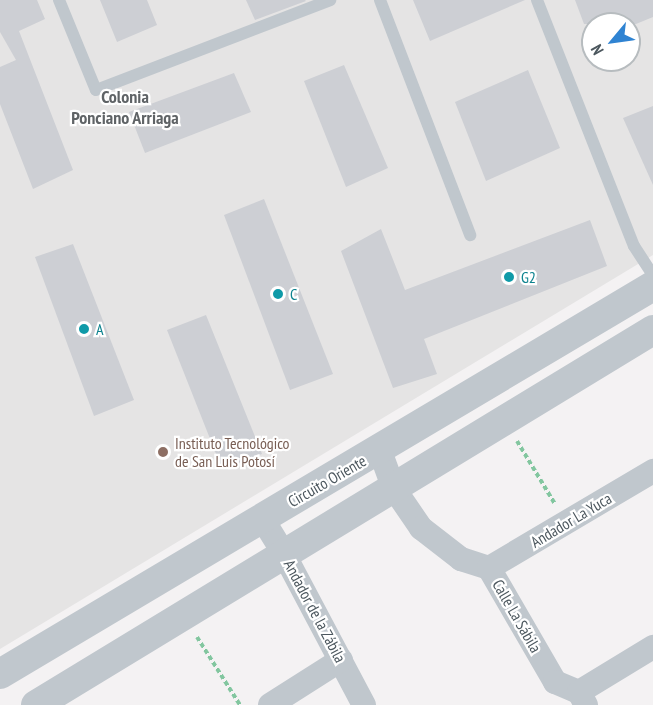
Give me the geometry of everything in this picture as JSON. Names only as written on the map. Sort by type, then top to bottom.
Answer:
[{"type":"street","name":"Circuito Oriente","points":[[0,674],[262,518],[380,451],[653,286]]},
{"type":"street","points":[[36,705],[653,330]]},
{"type":"street","name":"Calle La Sábila","points":[[380,451],[393,487],[421,528],[461,559],[489,568],[555,682],[582,698]]},
{"type":"street","name":"Andador La Yuca","points":[[489,568],[653,471]]},
{"type":"street","name":"Andador de la Zábila","points":[[262,518],[284,554],[364,705]]},
{"type":"street","points":[[582,698],[653,647]]},
{"type":"street","points":[[270,705],[341,660]]},
{"type":"lane","points":[[59,0],[96,90],[330,0]]},
{"type":"lane","points":[[380,0],[470,235]]},
{"type":"lane","points":[[537,0],[634,246],[653,275]]},
{"type":"path","points":[[504,419],[566,523]]},
{"type":"path","points":[[183,615],[240,705]]},
{"type":"shaded area","name":"Instituto Tecnológico de San Luis Potosí","points":[[0,0],[653,0],[653,255],[0,649]]},
{"type":"building","points":[[0,0],[37,0],[45,19],[19,31],[73,170],[33,189],[0,104],[0,67],[16,60],[0,32]]},
{"type":"building","points":[[100,0],[147,0],[157,25],[117,42]]},
{"type":"building","points":[[246,0],[305,0],[306,1],[255,20]]},
{"type":"building","points":[[413,0],[525,0],[430,41]]},
{"type":"building","points":[[575,0],[653,0],[653,17],[641,22],[641,12],[581,12],[581,16]]},
{"type":"building","points":[[344,65],[388,168],[346,187],[304,81]]},
{"type":"building","points":[[528,70],[560,148],[486,181],[455,102]]},
{"type":"building","points":[[234,73],[251,112],[145,153],[129,112]]},
{"type":"building","points":[[653,106],[653,185],[623,118]]},
{"type":"building","name":"C","points":[[264,199],[333,374],[290,390],[224,215]]},
{"type":"building","points":[[590,220],[607,266],[424,339],[437,374],[393,388],[341,251],[381,229],[405,290]]},
{"type":"building","name":"A","points":[[73,244],[134,400],[94,416],[35,257]]},
{"type":"building","points":[[206,315],[262,454],[222,469],[167,330]]},
{"type":"place","name":"G2","points":[[509,277]]},
{"type":"place","name":"C","points":[[278,294]]},
{"type":"place","name":"A","points":[[84,329]]},
{"type":"place","name":"Instituto Tecnológico de San Luis Potosí","points":[[163,452]]},
{"type":"district","name":"Colonia Ponciano Arriaga","points":[[125,108]]}]
